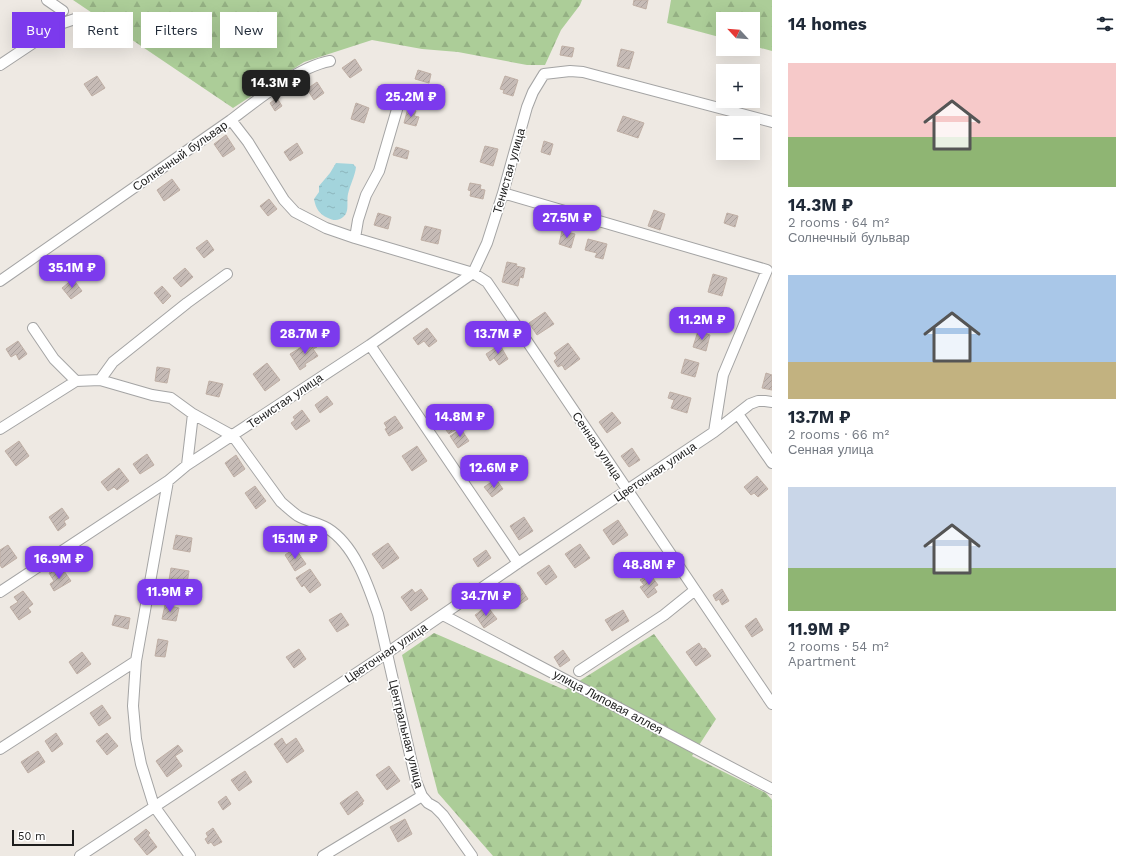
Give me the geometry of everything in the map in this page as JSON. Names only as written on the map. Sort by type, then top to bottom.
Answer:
[{"type":"street","points":[[47,0],[63,11]]},
{"type":"street","points":[[0,65],[63,23],[73,20]]},
{"type":"street","points":[[231,120],[259,99],[298,74],[311,67],[330,61]]},
{"type":"street","name":"Тенистая улица","points":[[0,592],[168,481],[187,465],[370,345],[473,273],[487,243],[503,193],[527,107],[533,92],[544,74],[570,71],[583,72],[772,122]]},
{"type":"street","points":[[355,238],[358,220],[366,195],[379,171],[398,106]]},
{"type":"street","name":"Солнечный бульвар","points":[[0,281],[231,120],[248,142],[284,200],[295,212],[326,228],[355,238],[473,273]]},
{"type":"street","points":[[503,193],[767,270],[723,375],[714,432]]},
{"type":"street","name":"Сенная улица","points":[[473,273],[492,287],[772,704]]},
{"type":"street","points":[[100,380],[113,362],[187,303],[227,274]]},
{"type":"street","points":[[33,328],[54,359],[76,381]]},
{"type":"street","points":[[370,345],[518,563]]},
{"type":"street","points":[[0,429],[76,381],[100,380],[152,395],[171,398],[193,414],[233,436]]},
{"type":"street","name":"Цветочная улица","points":[[80,856],[387,653],[518,563],[714,432],[750,404],[758,401],[772,402]]},
{"type":"street","points":[[187,465],[193,414]]},
{"type":"street","points":[[738,414],[772,463]]},
{"type":"street","name":"Центральная улица","points":[[233,436],[282,502],[291,511],[325,527],[343,541],[360,568],[378,614],[416,781],[422,796],[428,803],[436,807],[443,815],[472,856]]},
{"type":"street","points":[[168,481],[136,662],[133,706],[136,739],[141,764],[154,806],[190,856]]},
{"type":"street","points":[[579,671],[664,616],[695,590]]},
{"type":"street","name":"улица Липовая аллея","points":[[443,615],[772,789]]},
{"type":"street","points":[[0,749],[136,662]]},
{"type":"street","points":[[323,856],[422,796]]},
{"type":"green space","points":[[73,0],[582,0],[580,5],[561,30],[545,65],[527,65],[458,52],[422,49],[372,40],[304,62],[233,108],[144,48],[212,48],[212,12],[141,12],[141,46],[133,40],[133,12],[91,12]]},
{"type":"green space","points":[[671,0],[772,0],[772,51],[760,48],[760,12],[716,12],[716,36],[667,23]]},
{"type":"green space","points":[[434,633],[565,690],[654,634],[716,719],[692,756],[766,793],[772,800],[772,856],[493,856],[438,793],[402,655]]},
{"type":"water","points":[[336,163],[353,164],[356,167],[348,194],[346,214],[338,220],[332,220],[320,213],[314,199],[319,192],[319,186]]},
{"type":"building","points":[[634,0],[648,0],[646,9],[633,5]]},
{"type":"building","points":[[562,46],[574,48],[572,57],[560,55]]},
{"type":"building","points":[[621,49],[634,52],[629,69],[617,66]]},
{"type":"building","points":[[355,59],[362,70],[350,78],[342,68]]},
{"type":"building","points":[[418,70],[431,74],[429,83],[415,79]]},
{"type":"building","points":[[97,76],[105,88],[92,96],[84,84]]},
{"type":"building","points":[[505,76],[518,80],[513,96],[503,93],[504,90],[500,89]]},
{"type":"building","points":[[317,82],[324,93],[314,100],[307,89]]},
{"type":"building","points":[[277,98],[282,106],[275,111],[270,103]]},
{"type":"building","points":[[356,103],[369,108],[364,123],[351,119]]},
{"type":"building","points":[[408,108],[416,111],[414,116],[419,117],[416,126],[404,123]]},
{"type":"building","points":[[623,116],[644,123],[638,138],[617,131]]},
{"type":"building","points":[[226,135],[235,149],[223,157],[214,144]]},
{"type":"building","points":[[544,141],[553,144],[550,155],[541,152]]},
{"type":"building","points":[[297,143],[303,153],[290,161],[284,152]]},
{"type":"building","points":[[485,146],[498,149],[493,166],[480,162]]},
{"type":"building","points":[[396,147],[409,151],[407,159],[393,155]]},
{"type":"building","points":[[172,179],[180,190],[164,201],[157,190]]},
{"type":"building","points":[[470,183],[481,185],[480,189],[485,190],[483,199],[470,196],[471,191],[468,190]]},
{"type":"building","points":[[269,199],[277,209],[268,216],[260,206]]},
{"type":"building","points":[[654,210],[665,214],[660,230],[648,226]]},
{"type":"building","points":[[378,213],[391,217],[388,229],[374,225]]},
{"type":"building","points":[[727,213],[738,216],[735,227],[724,223]]},
{"type":"building","points":[[425,226],[441,230],[438,244],[421,240]]},
{"type":"building","points":[[562,231],[575,234],[571,248],[559,244]]},
{"type":"building","points":[[588,239],[607,244],[603,259],[595,257],[597,253],[585,250]]},
{"type":"building","points":[[207,240],[214,250],[204,258],[196,248]]},
{"type":"building","points":[[507,262],[517,264],[516,266],[525,268],[523,278],[520,277],[518,286],[502,282]]},
{"type":"building","points":[[185,268],[193,277],[181,287],[173,278]]},
{"type":"building","points":[[713,274],[727,278],[722,296],[708,292]]},
{"type":"building","points":[[73,279],[82,291],[71,299],[62,288]]},
{"type":"building","points":[[162,286],[171,296],[163,304],[154,293]]},
{"type":"building","points":[[545,312],[554,324],[537,335],[529,323]]},
{"type":"building","points":[[490,322],[497,332],[488,339],[481,329]]},
{"type":"building","points":[[427,328],[437,341],[429,347],[424,341],[418,345],[413,338]]},
{"type":"building","points":[[698,331],[710,335],[706,351],[693,347]]},
{"type":"building","points":[[313,340],[317,347],[313,349],[318,356],[305,364],[306,366],[300,370],[290,354]]},
{"type":"building","points":[[18,341],[27,354],[19,360],[16,354],[11,357],[6,349]]},
{"type":"building","points":[[568,343],[580,359],[565,370],[562,365],[558,367],[554,361],[557,358],[554,353]]},
{"type":"building","points":[[500,345],[508,359],[499,365],[494,358],[490,361],[486,354]]},
{"type":"building","points":[[685,359],[699,363],[695,377],[681,373]]},
{"type":"building","points":[[267,363],[280,380],[265,391],[253,374]]},
{"type":"building","points":[[157,367],[170,369],[167,383],[155,381]]},
{"type":"building","points":[[766,373],[772,375],[772,390],[762,388]]},
{"type":"building","points":[[209,381],[223,384],[219,397],[206,394]]},
{"type":"building","points":[[670,392],[691,398],[687,413],[671,408],[674,400],[668,398]]},
{"type":"building","points":[[327,396],[333,404],[320,413],[315,405]]},
{"type":"building","points":[[302,410],[310,421],[296,430],[291,423],[295,420],[293,417]]},
{"type":"building","points":[[448,411],[460,427],[449,434],[437,418]]},
{"type":"building","points":[[612,412],[621,423],[607,433],[599,422]]},
{"type":"building","points":[[395,416],[403,428],[389,436],[385,429],[387,428],[384,423]]},
{"type":"building","points":[[461,429],[469,441],[458,448],[450,436]]},
{"type":"building","points":[[19,441],[29,456],[16,466],[5,451]]},
{"type":"building","points":[[417,446],[427,461],[412,471],[402,456]]},
{"type":"building","points":[[632,448],[640,460],[629,467],[621,456]]},
{"type":"building","points":[[147,454],[154,465],[140,474],[133,464]]},
{"type":"building","points":[[236,455],[245,469],[234,477],[225,463]]},
{"type":"building","points":[[119,468],[129,481],[117,490],[114,487],[108,491],[101,482]]},
{"type":"building","points":[[757,476],[768,489],[758,497],[754,493],[751,495],[744,487]]},
{"type":"building","points":[[493,481],[495,484],[498,482],[503,489],[492,497],[484,487]]},
{"type":"building","points":[[255,486],[266,501],[256,509],[245,493]]},
{"type":"building","points":[[62,508],[69,518],[64,521],[66,525],[58,531],[49,517]]},
{"type":"building","points":[[524,517],[533,531],[519,540],[510,526]]},
{"type":"building","points":[[618,520],[628,535],[613,545],[603,530]]},
{"type":"building","points":[[176,535],[192,538],[190,552],[173,549]]},
{"type":"building","points":[[388,543],[399,558],[383,569],[372,554]]},
{"type":"building","points":[[580,544],[590,558],[575,568],[565,554]]},
{"type":"building","points":[[8,545],[17,558],[2,568],[0,565],[0,550]]},
{"type":"building","points":[[295,548],[306,564],[295,571],[285,555]]},
{"type":"building","points":[[486,550],[491,558],[478,567],[473,559]]},
{"type":"building","points":[[549,565],[557,577],[546,585],[537,573]]},
{"type":"building","points":[[171,568],[189,571],[186,589],[168,586]]},
{"type":"building","points":[[55,569],[59,574],[64,571],[71,581],[54,591],[50,584],[54,581],[49,573]]},
{"type":"building","points":[[310,569],[321,585],[310,593],[304,585],[302,587],[296,578]]},
{"type":"building","points":[[650,574],[658,585],[654,587],[657,592],[648,598],[640,587],[644,585],[640,580]]},
{"type":"building","points":[[519,585],[528,599],[514,608],[506,594]]},
{"type":"building","points":[[412,589],[415,593],[421,589],[428,599],[411,611],[401,597]]},
{"type":"building","points":[[722,589],[729,601],[722,605],[719,599],[716,601],[713,595]]},
{"type":"building","points":[[23,591],[33,604],[28,608],[31,612],[19,620],[10,607],[18,602],[14,597]]},
{"type":"building","points":[[165,605],[179,608],[176,621],[162,619]]},
{"type":"building","points":[[487,606],[497,619],[484,628],[475,615]]},
{"type":"building","points":[[623,610],[629,621],[612,631],[605,620]]},
{"type":"building","points":[[341,613],[349,625],[337,632],[329,620]]},
{"type":"building","points":[[115,615],[130,618],[128,629],[112,625]]},
{"type":"building","points":[[756,618],[763,630],[752,637],[745,626]]},
{"type":"building","points":[[158,639],[168,641],[165,657],[155,656]]},
{"type":"building","points":[[699,643],[711,656],[696,666],[686,652]]},
{"type":"building","points":[[299,649],[306,659],[294,668],[286,657]]},
{"type":"building","points":[[563,650],[570,660],[560,667],[554,657]]},
{"type":"building","points":[[82,652],[91,664],[77,674],[69,662]]},
{"type":"building","points":[[102,705],[111,718],[99,726],[90,713]]},
{"type":"building","points":[[56,733],[63,744],[52,752],[45,741]]},
{"type":"building","points":[[107,733],[118,746],[107,755],[96,741]]},
{"type":"building","points":[[282,738],[286,745],[296,738],[304,751],[287,763],[274,744]]},
{"type":"building","points":[[178,745],[183,751],[175,756],[182,766],[167,777],[156,761]]},
{"type":"building","points":[[38,751],[45,762],[28,773],[21,762]]},
{"type":"building","points":[[389,766],[400,781],[387,790],[376,775]]},
{"type":"building","points":[[245,771],[252,782],[239,791],[231,780]]},
{"type":"building","points":[[357,791],[364,801],[362,802],[363,804],[348,815],[340,803]]},
{"type":"building","points":[[226,796],[231,804],[223,810],[218,802]]},
{"type":"building","points":[[405,819],[412,834],[398,842],[390,827]]},
{"type":"building","points":[[213,828],[222,842],[214,846],[211,842],[208,844],[205,839],[208,837],[206,833]]},
{"type":"building","points":[[146,829],[150,833],[148,835],[157,847],[147,855],[134,839]]}]
